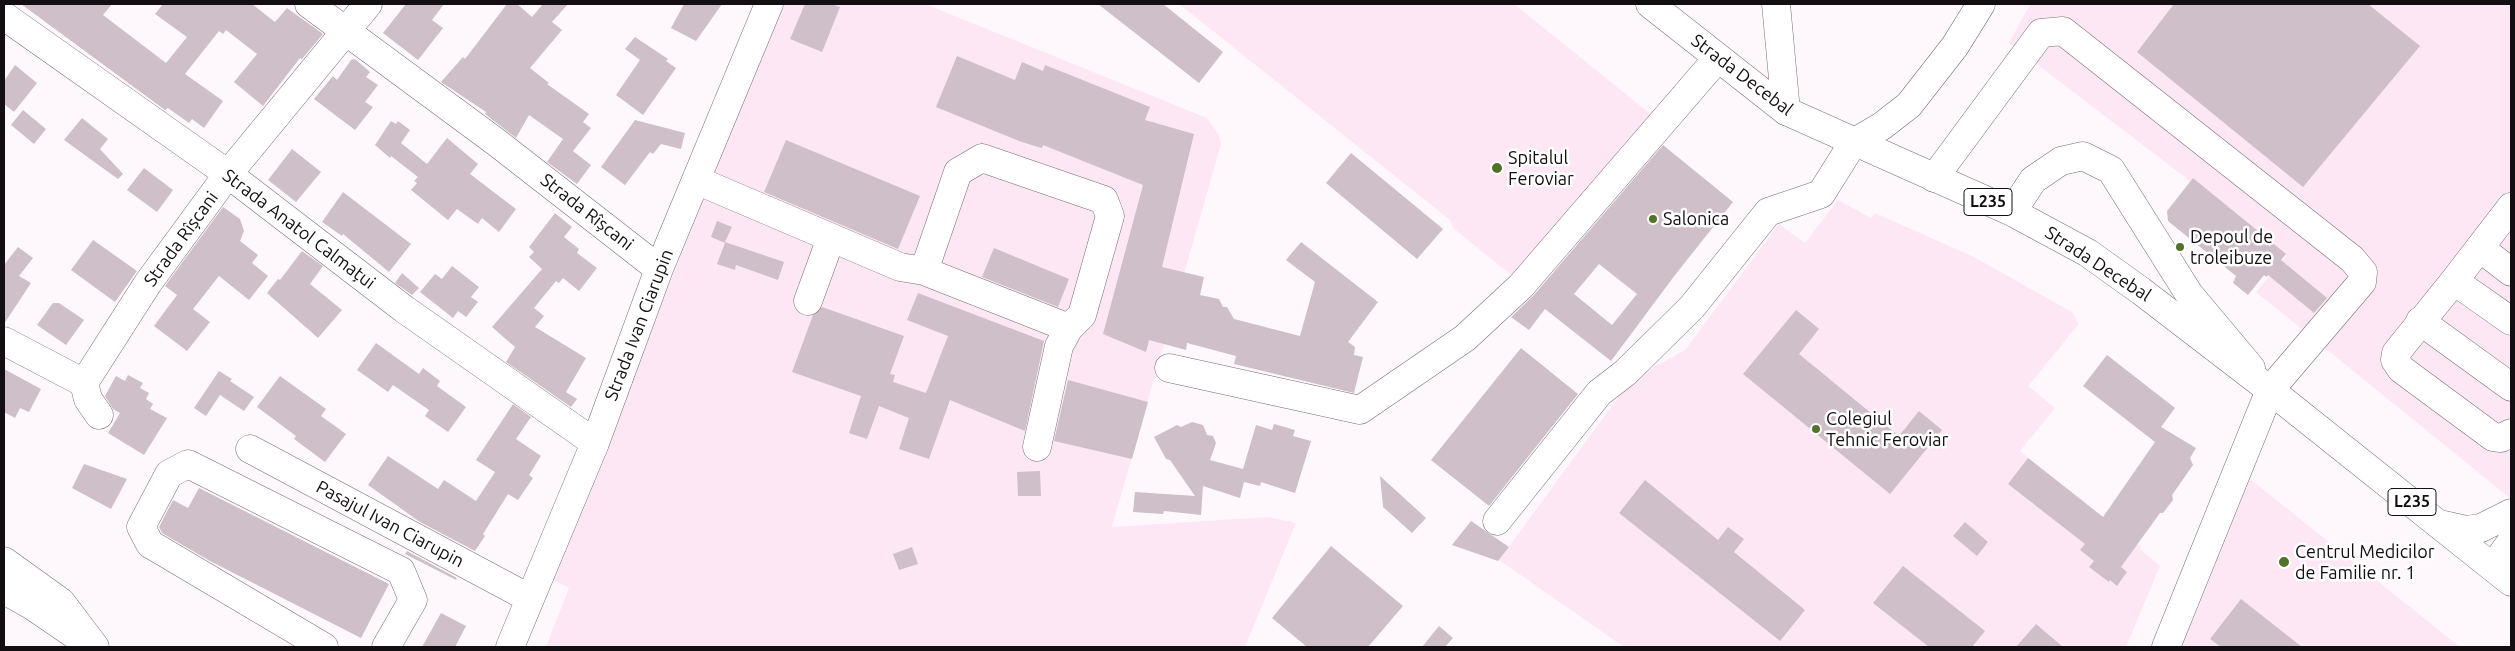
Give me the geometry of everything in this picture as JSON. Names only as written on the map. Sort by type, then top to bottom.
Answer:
[{"type":"street","name":"Strada Rîșcani","points":[[309,4],[496,142],[660,269]]},
{"type":"street","name":"Strada Rîșcani","points":[[84,383],[148,283],[228,174],[368,4]]},
{"type":"street","name":"Strada Ivan Ciarupin","points":[[510,647],[595,443],[660,269],[769,4]]},
{"type":"street","name":"Strada Decebal","points":[[1650,4],[1786,111],[2012,212],[2088,253],[2141,291],[2270,390],[2494,568]]},
{"type":"street","points":[[1776,4],[1786,111]]},
{"type":"street","points":[[1497,521],[1599,394],[1625,373],[1692,307],[1768,212],[1821,194],[1854,143],[1882,126],[1909,105],[1955,46],[1981,4]]},
{"type":"street","name":"Strada Anatol Calmațui","points":[[4,16],[228,174],[404,309],[595,443]]},
{"type":"street","points":[[1934,178],[2040,32],[2063,31],[2352,259],[2363,272],[2362,282],[2270,390],[2166,647]]},
{"type":"street","points":[[1169,368],[1360,410],[1465,338],[1521,286],[1718,58]]},
{"type":"street","points":[[2012,212],[2033,180],[2062,161],[2083,156],[2111,170],[2189,294],[2270,390]]},
{"type":"street","points":[[924,271],[958,172],[982,158],[1104,200],[1110,216],[1082,315],[1069,328],[1059,346],[1037,447]]},
{"type":"street","points":[[696,180],[900,267],[924,271],[1069,328]]},
{"type":"street","points":[[2511,207],[2454,282],[2420,321],[2396,353],[2395,360],[2402,369],[2493,437],[2501,438],[2511,433]]},
{"type":"street","points":[[808,301],[832,238]]},
{"type":"street","points":[[2480,248],[2511,272]]},
{"type":"street","points":[[2454,282],[2511,321]]},
{"type":"street","points":[[2420,321],[2511,387]]},
{"type":"street","points":[[4,341],[84,383],[88,399],[99,415]]},
{"type":"street","name":"Pasajul Ivan Ciarupin","points":[[250,449],[530,598]]},
{"type":"street","points":[[324,647],[150,544],[141,527],[169,474],[188,464],[401,571],[413,600],[386,647]]},
{"type":"street","points":[[2439,524],[2466,530],[2481,528],[2511,512]]},
{"type":"street","points":[[2494,568],[2511,518]]},
{"type":"street","points":[[2494,568],[2511,542]]},
{"type":"street","points":[[4,561],[61,602],[94,647]]},
{"type":"street","points":[[4,590],[31,605],[94,647]]},
{"type":"shaded area","points":[[783,4],[925,4],[1207,118],[1219,135],[1221,144],[1112,527],[1269,517],[1296,523],[1245,647],[546,647],[569,588],[550,578]]},
{"type":"shaded area","name":"Spitalul Feroviar","points":[[1179,4],[1514,4],[1653,116],[1516,279],[1453,228],[1450,220]]},
{"type":"shaded area","name":"Depoul de troleibuze","points":[[2030,4],[2511,4],[2511,499],[2256,292],[2287,255],[2009,43]]},
{"type":"shaded area","name":"Colegiul Tehnic Feroviar","points":[[1838,200],[1871,218],[1875,213],[1974,257],[2072,312],[2079,324],[2028,386],[2055,408],[2020,451],[2141,547],[2140,549],[2160,566],[2126,647],[1624,647],[1499,560],[1631,380],[1685,350],[1779,224],[1805,243]]},
{"type":"shaded area","name":"Centrul Medicilor de Familie nr. 1","points":[[2249,478],[2460,647],[2177,647]]},
{"type":"building","points":[[21,4],[112,4],[103,15],[166,63],[187,37],[155,14],[163,4],[252,4],[275,22],[287,8],[323,34],[302,59],[300,58],[263,106],[234,82],[257,54],[226,30],[223,34],[219,31],[185,74],[223,101],[204,128],[192,119],[189,123],[168,108],[165,110]]},
{"type":"building","points":[[406,4],[444,4],[432,20],[443,28],[418,60],[383,33]]},
{"type":"building","points":[[507,4],[517,4],[532,17],[543,4],[568,4],[552,22],[562,30],[530,68],[549,83],[547,84],[589,114],[583,122],[591,128],[573,151],[591,165],[577,184],[547,162],[563,139],[529,115],[516,138],[485,114],[486,112],[441,82],[463,57],[465,59]]},
{"type":"building","points":[[684,4],[722,4],[696,41],[671,28]]},
{"type":"building","points":[[805,4],[831,4],[840,7],[822,52],[790,39]]},
{"type":"building","points":[[1098,4],[1163,4],[1223,52],[1199,83]]},
{"type":"building","points":[[2174,4],[2368,4],[2420,46],[2303,187],[2137,52]]},
{"type":"building","points":[[635,37],[668,59],[666,61],[676,68],[643,115],[616,95],[640,60],[625,49]]},
{"type":"building","points":[[957,56],[1015,80],[1022,62],[1043,71],[1045,65],[1150,107],[1145,120],[1194,134],[1162,267],[1204,277],[1200,295],[1219,299],[1223,307],[1227,307],[1234,319],[1300,336],[1315,282],[1286,260],[1301,242],[1378,302],[1348,342],[1355,347],[1354,355],[1363,357],[1354,393],[1234,364],[1236,356],[1187,343],[1186,350],[1149,340],[1146,352],[1103,334],[1143,185],[1043,145],[1042,148],[1019,141],[936,107]]},
{"type":"building","points":[[355,59],[370,72],[366,77],[378,85],[365,102],[373,107],[355,130],[314,99],[333,76],[337,80],[351,60]]},
{"type":"building","points":[[15,65],[37,83],[14,112],[4,104],[4,81]]},
{"type":"building","points":[[23,110],[46,129],[34,144],[11,125]]},
{"type":"building","points":[[82,118],[108,139],[100,149],[123,174],[118,179],[64,140]]},
{"type":"building","points":[[635,120],[685,133],[681,149],[661,144],[653,154],[650,152],[625,185],[601,167]]},
{"type":"building","points":[[391,121],[396,124],[398,121],[410,130],[401,143],[427,164],[447,138],[478,164],[470,174],[516,209],[499,232],[482,218],[478,224],[457,209],[448,220],[411,190],[417,183],[414,181],[418,177],[375,145]]},
{"type":"building","points":[[786,140],[920,196],[898,249],[764,192]]},
{"type":"building","points":[[1663,145],[1733,202],[1675,275],[1611,361],[1545,309],[1529,330],[1511,317],[1533,296]],"holes":[[[1599,264],[1637,294],[1612,325],[1574,294]]]},
{"type":"building","points":[[292,149],[321,172],[296,202],[268,180]]},
{"type":"building","points":[[1351,153],[1443,229],[1417,259],[1326,183]]},
{"type":"building","points":[[144,168],[173,190],[157,212],[127,190]]},
{"type":"building","points":[[2193,178],[2286,254],[2281,260],[2327,298],[2314,313],[2268,275],[2267,277],[2264,275],[2248,295],[2233,283],[2236,276],[2168,221],[2167,211]]},
{"type":"building","points":[[343,192],[411,244],[389,272],[343,234],[342,236],[322,222]]},
{"type":"building","points":[[223,207],[240,219],[244,231],[240,241],[258,255],[252,263],[268,276],[249,300],[219,276],[193,309],[210,322],[187,351],[154,326],[177,295],[165,286]]},
{"type":"building","points":[[555,213],[572,227],[564,237],[579,249],[577,253],[597,268],[579,291],[563,278],[559,283],[556,281],[534,308],[544,316],[535,327],[586,358],[566,392],[577,399],[571,407],[506,362],[515,347],[492,327],[542,269],[529,257],[534,252],[529,247]]},
{"type":"building","points":[[717,221],[732,227],[725,242],[784,262],[778,280],[736,265],[735,270],[717,264],[725,243],[711,237]]},
{"type":"building","points":[[93,240],[137,271],[115,302],[71,270]]},
{"type":"building","points":[[18,247],[33,258],[19,276],[31,283],[4,324],[4,265]]},
{"type":"building","points":[[994,248],[1069,279],[1058,307],[982,277]]},
{"type":"building","points":[[302,251],[323,266],[310,284],[342,310],[318,338],[267,293],[278,279],[280,280]]},
{"type":"building","points":[[452,266],[479,287],[471,297],[478,302],[466,317],[458,311],[453,318],[420,292],[435,274],[442,279]]},
{"type":"building","points":[[402,273],[419,288],[412,295],[395,283]]},
{"type":"building","points":[[918,293],[1044,341],[1025,431],[950,400],[929,459],[899,449],[909,418],[879,406],[867,439],[849,433],[861,396],[792,372],[813,315],[822,307],[904,336],[890,374],[895,375],[893,382],[926,393],[948,336],[907,320]]},
{"type":"building","points":[[53,303],[59,303],[84,320],[66,345],[37,325]]},
{"type":"building","points":[[1796,310],[1819,329],[1799,354],[1899,436],[1919,411],[1942,430],[1890,494],[1743,374]]},
{"type":"building","points":[[376,343],[419,374],[423,368],[440,381],[437,386],[466,407],[448,432],[425,416],[429,410],[393,385],[388,392],[357,370]]},
{"type":"building","points":[[1521,348],[1578,394],[1489,506],[1431,460]]},
{"type":"building","points":[[2107,355],[2175,408],[2161,427],[2196,448],[2190,458],[2193,465],[2172,495],[2173,500],[2163,513],[2160,513],[2121,567],[2127,572],[2117,586],[2089,567],[2094,561],[2080,550],[2085,544],[2008,484],[2028,458],[2103,517],[2155,442],[2083,386]]},
{"type":"building","points":[[4,369],[41,389],[29,412],[20,408],[15,418],[4,412]]},
{"type":"building","points":[[219,371],[254,397],[244,411],[220,395],[206,416],[194,408]]},
{"type":"building","points":[[128,375],[143,383],[140,388],[149,393],[146,399],[153,404],[150,409],[167,418],[144,455],[108,433],[120,413],[113,409],[105,396],[116,376],[125,381]]},
{"type":"building","points":[[280,376],[326,409],[321,416],[346,434],[325,462],[294,439],[296,436],[257,407]]},
{"type":"building","points":[[1068,380],[1148,402],[1132,459],[1054,441]]},
{"type":"building","points":[[513,404],[531,417],[516,439],[541,456],[529,475],[533,478],[518,500],[508,494],[483,534],[485,536],[475,551],[420,522],[368,485],[388,456],[438,489],[444,480],[476,501],[495,472],[476,460]]},
{"type":"building","points":[[1192,422],[1203,425],[1207,435],[1213,436],[1216,443],[1210,460],[1243,469],[1256,425],[1272,430],[1274,424],[1295,430],[1293,436],[1311,441],[1295,493],[1261,482],[1260,486],[1244,482],[1240,498],[1203,486],[1201,515],[1164,511],[1163,514],[1133,512],[1135,492],[1195,496],[1170,460],[1166,459],[1154,437],[1177,425],[1181,427]]},
{"type":"building","points":[[84,464],[127,479],[111,509],[72,488]]},
{"type":"building","points":[[1040,471],[1041,496],[1018,496],[1017,472]]},
{"type":"building","points":[[1380,476],[1426,518],[1412,533],[1383,507]]},
{"type":"building","points":[[1645,480],[1718,540],[1728,527],[1744,539],[1734,552],[1805,610],[1780,641],[1619,513]]},
{"type":"building","points":[[199,488],[389,584],[361,638],[210,561],[162,533],[159,527],[173,500],[188,508]]},
{"type":"building","points":[[1471,521],[1509,547],[1498,561],[1452,545]]},
{"type":"building","points":[[1965,522],[1988,542],[1977,556],[1953,536]]},
{"type":"building","points":[[1331,546],[1403,606],[1368,647],[1307,647],[1272,618]]},
{"type":"building","points":[[912,547],[918,564],[899,570],[893,554]]},
{"type":"building","points":[[407,551],[457,578],[456,580],[405,554]]},
{"type":"building","points":[[1903,566],[1985,631],[1972,647],[1929,647],[1873,603]]},
{"type":"building","points":[[2241,599],[2302,647],[2221,647],[2210,639]]},
{"type":"building","points":[[441,613],[466,626],[455,647],[422,647]]},
{"type":"building","points":[[2036,624],[2063,647],[2016,647]]},
{"type":"building","points":[[1439,626],[1453,638],[1445,647],[1422,647]]},
{"type":"place","name":"Spitalul Feroviar","points":[[1497,168]]},
{"type":"place","name":"Salonica","points":[[1653,219]]},
{"type":"place","name":"Depoul de troleibuze","points":[[2180,247]]},
{"type":"place","name":"Colegiul Tehnic Feroviar","points":[[1816,429]]},
{"type":"place","name":"Centrul Medicilor de Familie nr. 1","points":[[2284,562]]}]
